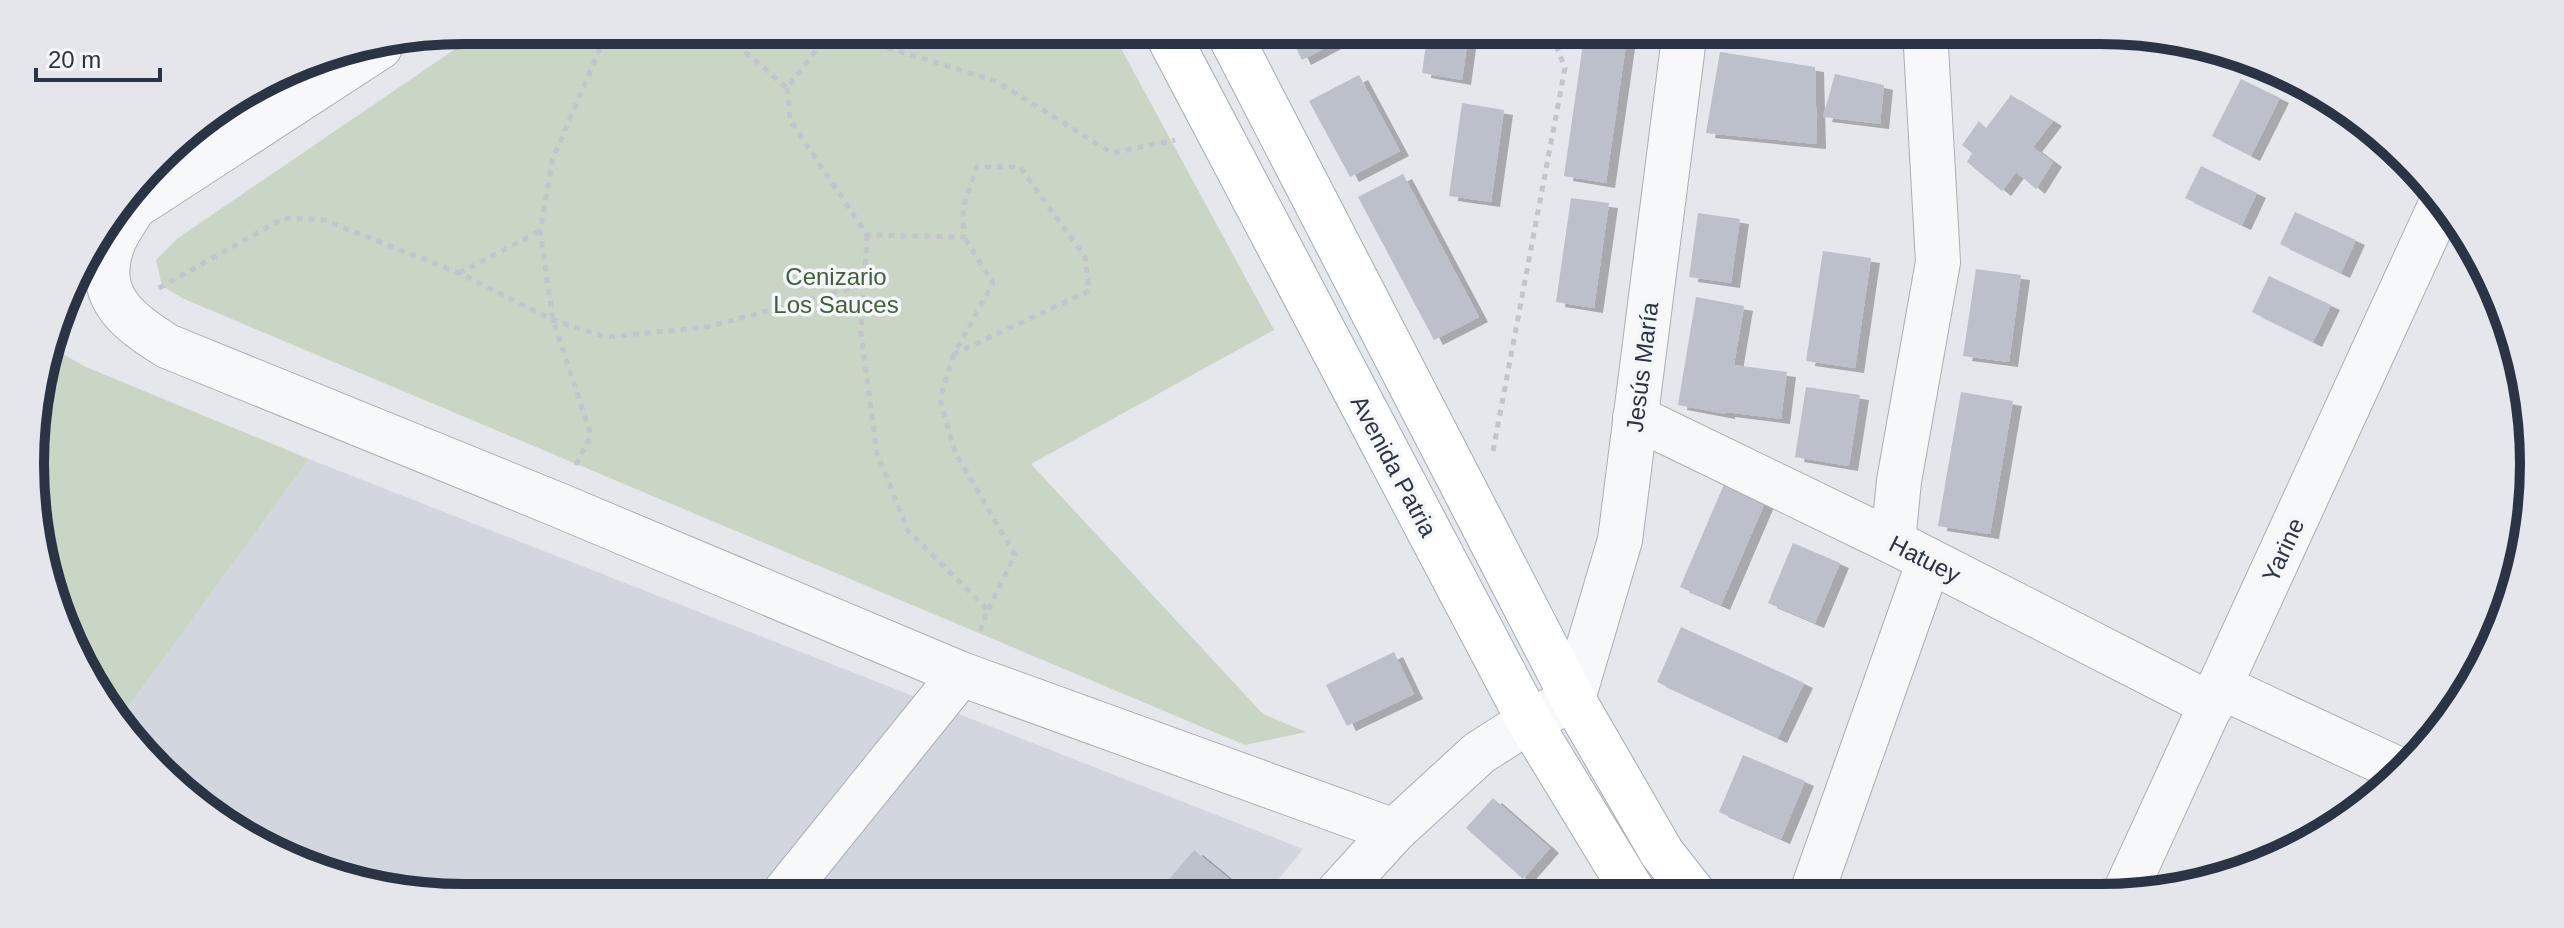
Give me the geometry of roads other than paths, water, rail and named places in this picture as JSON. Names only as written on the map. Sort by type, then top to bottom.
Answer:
[{"type":"main road","name":"Avenida Patria","points":[[1172,44],[1529,721],[1628,884]]},
{"type":"main road","points":[[1234,44],[1573,699],[1662,853],[1686,884]]},
{"type":"street","name":"Jesús María","points":[[1573,699],[1620,540],[1683,44]]},
{"type":"street","points":[[1814,884],[1911,552],[1899,481],[1938,262],[1927,44]]},
{"type":"street","points":[[367,55],[134,207],[112,245],[106,281],[120,310],[135,326],[167,346],[556,504],[961,674],[1394,831]]},
{"type":"street","name":"Yarine","points":[[2129,883],[2437,213]]},
{"type":"street","name":"Hatuey","points":[[1635,417],[2216,696],[2391,767]]},
{"type":"street","points":[[791,884],[961,674]]},
{"type":"street","points":[[1346,884],[1394,831],[1479,753],[1529,721],[1573,699]]},
{"type":"park label","name":"Cenizario Los Sauces","points":[[836,290]]}]
